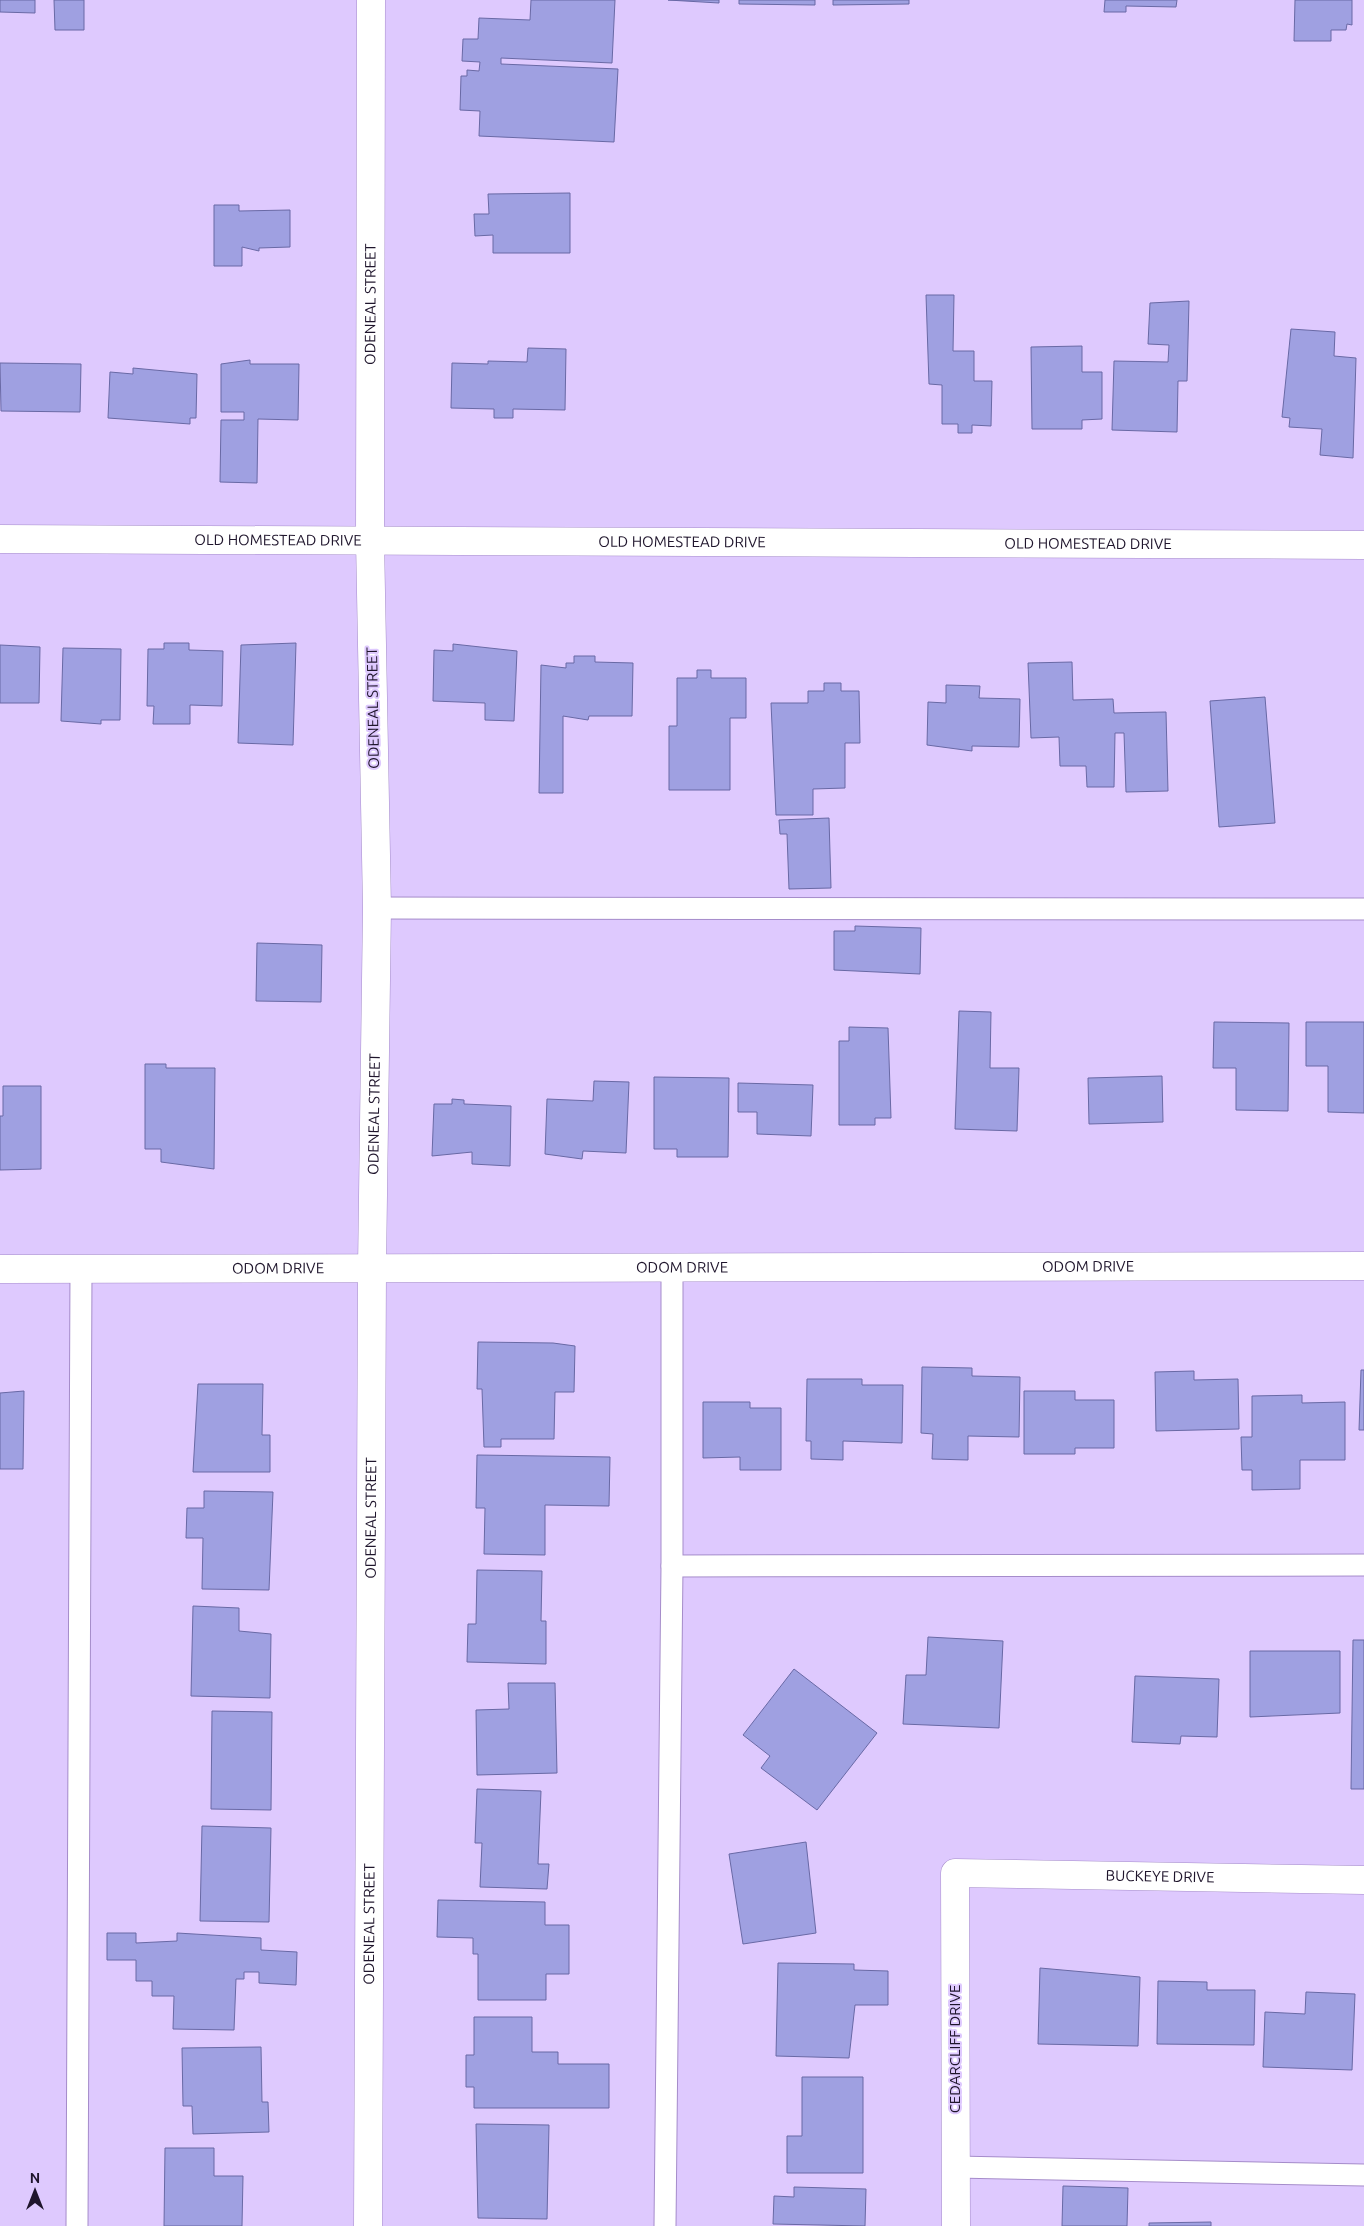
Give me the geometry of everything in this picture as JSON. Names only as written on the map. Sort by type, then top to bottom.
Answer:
[{"type":"street","name":"ODENEAL STREET","points":[[368,2226],[372,1268],[377,908],[370,540],[371,0]]},
{"type":"street","name":"OLD HOMESTEAD DRIVE","points":[[0,539],[1364,545]]},
{"type":"street","name":"ODOM DRIVE","points":[[0,1269],[1364,1266]]},
{"type":"street","name":"BUCKEYE DRIVE","points":[[955,1872],[1364,1880]]},
{"type":"street","name":"CEDARCLIFF DRIVE","points":[[955,1872],[956,2226]]},
{"type":"lane","points":[[377,908],[1364,909]]},
{"type":"lane","points":[[665,2226],[672,1566],[672,1267]]},
{"type":"lane","points":[[77,2226],[81,1269]]},
{"type":"lane","points":[[672,1566],[1364,1565]]},
{"type":"lane","points":[[955,2167],[1364,2175]]},
{"type":"building","points":[[0,0],[35,0],[35,13],[0,12]]},
{"type":"building","points":[[54,0],[84,0],[84,30],[55,30]]},
{"type":"building","points":[[531,0],[615,0],[612,63],[501,58],[501,64],[618,69],[614,142],[479,136],[480,111],[460,110],[461,76],[467,76],[467,70],[479,71],[480,62],[462,61],[463,39],[478,39],[479,18],[530,20]]},
{"type":"building","points":[[668,0],[719,0],[719,3]]},
{"type":"building","points":[[739,0],[815,0],[815,5],[739,4]]},
{"type":"building","points":[[833,0],[909,0],[909,4],[833,5]]},
{"type":"building","points":[[1105,0],[1177,0],[1176,7],[1126,6],[1126,12],[1104,12]]},
{"type":"building","points":[[1295,0],[1352,0],[1352,25],[1347,24],[1346,30],[1331,30],[1331,41],[1294,41]]},
{"type":"building","points":[[570,193],[570,253],[493,253],[493,235],[475,236],[474,214],[489,214],[488,194]]},
{"type":"building","points":[[214,205],[239,205],[239,211],[290,210],[290,247],[259,248],[259,251],[242,247],[242,266],[214,266]]},
{"type":"building","points":[[926,295],[954,295],[953,351],[974,351],[974,381],[992,381],[991,426],[972,425],[972,433],[958,433],[958,424],[942,424],[942,385],[929,384]]},
{"type":"building","points":[[1189,301],[1187,381],[1178,381],[1177,432],[1112,430],[1114,361],[1168,362],[1169,345],[1148,344],[1150,303]]},
{"type":"building","points":[[1291,329],[1335,332],[1334,356],[1356,358],[1353,458],[1320,455],[1322,429],[1289,427],[1290,418],[1282,417]]},
{"type":"building","points":[[1082,346],[1082,372],[1102,372],[1102,419],[1082,420],[1082,429],[1032,429],[1031,347]]},
{"type":"building","points":[[528,348],[566,349],[565,410],[513,409],[513,418],[494,418],[494,409],[451,408],[452,363],[488,364],[488,361],[527,362]]},
{"type":"building","points":[[250,360],[250,364],[299,364],[298,420],[258,419],[257,483],[220,482],[221,420],[244,420],[244,412],[221,412],[221,364]]},
{"type":"building","points":[[0,363],[81,364],[80,412],[1,411]]},
{"type":"building","points":[[133,368],[197,374],[196,418],[190,418],[190,424],[108,418],[110,372],[133,374]]},
{"type":"building","points":[[164,643],[189,643],[189,650],[223,651],[222,706],[190,705],[190,724],[153,724],[154,706],[147,706],[148,649],[164,649]]},
{"type":"building","points":[[296,643],[293,745],[238,743],[241,645]]},
{"type":"building","points":[[453,644],[517,651],[514,721],[485,720],[485,703],[433,701],[434,650],[453,651]]},
{"type":"building","points":[[0,645],[40,647],[39,703],[0,703]]},
{"type":"building","points":[[63,648],[121,649],[120,720],[101,720],[101,724],[61,721]]},
{"type":"building","points":[[574,656],[595,656],[595,662],[633,663],[632,716],[589,716],[588,720],[563,716],[563,793],[539,793],[541,665],[566,668],[566,663],[574,663]]},
{"type":"building","points":[[1072,662],[1073,700],[1113,699],[1114,713],[1166,712],[1168,791],[1126,792],[1124,733],[1115,733],[1114,787],[1087,787],[1086,766],[1060,766],[1059,737],[1031,738],[1028,663]]},
{"type":"building","points":[[697,670],[711,670],[711,678],[746,678],[746,718],[730,718],[730,790],[669,790],[669,726],[677,726],[677,678],[697,678]]},
{"type":"building","points":[[824,683],[841,683],[841,691],[859,691],[860,743],[845,743],[845,788],[813,789],[813,815],[776,815],[771,703],[808,703],[808,691],[824,691]]},
{"type":"building","points":[[946,685],[980,686],[979,698],[1020,699],[1019,747],[972,746],[972,751],[927,745],[928,702],[946,703]]},
{"type":"building","points":[[1265,697],[1275,823],[1219,827],[1210,701]]},
{"type":"building","points":[[829,818],[831,888],[789,889],[787,834],[780,834],[779,820]]},
{"type":"building","points":[[855,926],[921,928],[920,974],[834,970],[834,931],[855,931]]},
{"type":"building","points":[[257,943],[322,945],[321,1002],[256,1001]]},
{"type":"building","points":[[959,1011],[991,1012],[990,1068],[1019,1068],[1017,1131],[955,1129]]},
{"type":"building","points":[[1214,1022],[1289,1023],[1288,1111],[1236,1110],[1236,1068],[1213,1068]]},
{"type":"building","points":[[1306,1022],[1364,1022],[1364,1113],[1328,1112],[1328,1066],[1306,1066]]},
{"type":"building","points":[[849,1027],[888,1028],[891,1118],[875,1118],[875,1125],[839,1125],[839,1041],[849,1041]]},
{"type":"building","points":[[145,1064],[166,1064],[166,1068],[215,1068],[214,1169],[161,1162],[161,1149],[145,1149]]},
{"type":"building","points":[[1162,1076],[1163,1122],[1089,1124],[1088,1078]]},
{"type":"building","points":[[654,1077],[729,1078],[728,1157],[677,1157],[677,1149],[654,1149]]},
{"type":"building","points":[[594,1081],[629,1082],[626,1153],[583,1151],[582,1159],[545,1154],[547,1099],[593,1101]]},
{"type":"building","points":[[738,1083],[813,1085],[811,1136],[757,1134],[757,1112],[738,1112]]},
{"type":"building","points":[[3,1086],[41,1086],[41,1169],[0,1170],[0,1116],[3,1116]]},
{"type":"building","points":[[452,1099],[464,1100],[464,1104],[511,1106],[510,1166],[472,1164],[472,1152],[432,1156],[434,1104],[452,1104]]},
{"type":"building","points":[[478,1342],[553,1343],[575,1346],[574,1392],[555,1392],[554,1439],[501,1439],[501,1447],[484,1447],[482,1389],[477,1389]]},
{"type":"building","points":[[922,1367],[972,1368],[972,1376],[1020,1377],[1019,1437],[968,1436],[968,1460],[932,1459],[933,1434],[921,1433]]},
{"type":"building","points":[[1361,1370],[1364,1370],[1364,1430],[1359,1430]]},
{"type":"building","points":[[1194,1371],[1194,1380],[1238,1379],[1239,1429],[1156,1431],[1155,1372]]},
{"type":"building","points":[[807,1379],[862,1379],[862,1385],[903,1385],[902,1443],[843,1441],[843,1460],[811,1459],[811,1441],[806,1441]]},
{"type":"building","points":[[198,1384],[263,1384],[262,1435],[270,1435],[270,1472],[193,1472]]},
{"type":"building","points":[[24,1391],[23,1469],[0,1469],[0,1393]]},
{"type":"building","points":[[1024,1391],[1075,1391],[1075,1400],[1114,1400],[1114,1448],[1075,1448],[1075,1454],[1024,1454]]},
{"type":"building","points":[[1302,1395],[1302,1403],[1345,1402],[1345,1460],[1300,1460],[1300,1489],[1252,1490],[1252,1470],[1242,1470],[1241,1437],[1252,1437],[1252,1396]]},
{"type":"building","points":[[703,1402],[750,1402],[750,1408],[781,1408],[781,1470],[740,1470],[740,1457],[703,1458]]},
{"type":"building","points":[[477,1455],[610,1457],[609,1506],[545,1505],[545,1555],[484,1554],[485,1508],[476,1508]]},
{"type":"building","points":[[204,1491],[273,1492],[269,1590],[202,1589],[203,1538],[186,1538],[187,1508],[204,1508]]},
{"type":"building","points":[[477,1570],[542,1571],[541,1621],[546,1621],[546,1664],[467,1662],[468,1624],[476,1624]]},
{"type":"building","points":[[193,1606],[239,1608],[239,1631],[271,1634],[270,1698],[191,1696]]},
{"type":"building","points":[[928,1637],[1003,1641],[999,1728],[903,1724],[906,1675],[926,1675]]},
{"type":"building","points":[[1353,1640],[1364,1640],[1364,1789],[1351,1789]]},
{"type":"building","points":[[1250,1651],[1340,1651],[1340,1713],[1250,1717]]},
{"type":"building","points":[[794,1669],[877,1733],[817,1810],[761,1768],[770,1756],[743,1735]]},
{"type":"building","points":[[1135,1676],[1219,1679],[1217,1737],[1181,1736],[1180,1744],[1132,1742]]},
{"type":"building","points":[[508,1683],[555,1683],[557,1773],[477,1775],[476,1710],[509,1709]]},
{"type":"building","points":[[212,1711],[272,1712],[271,1810],[211,1809]]},
{"type":"building","points":[[477,1789],[541,1791],[538,1864],[549,1864],[547,1889],[480,1887],[482,1843],[475,1843]]},
{"type":"building","points":[[202,1826],[271,1828],[269,1922],[200,1921]]},
{"type":"building","points":[[806,1842],[816,1933],[743,1944],[729,1854]]},
{"type":"building","points":[[438,1900],[545,1902],[545,1925],[569,1925],[569,1974],[546,1974],[546,2000],[478,2000],[478,1954],[473,1954],[473,1938],[437,1937]]},
{"type":"building","points":[[107,1933],[136,1933],[136,1943],[177,1941],[177,1933],[261,1938],[261,1950],[297,1952],[296,1985],[259,1983],[259,1972],[244,1972],[244,1979],[236,1979],[234,2030],[173,2029],[174,1996],[152,1996],[152,1981],[136,1981],[136,1960],[107,1960]]},
{"type":"building","points":[[778,1963],[854,1964],[854,1970],[888,1971],[888,2005],[855,2005],[849,2058],[776,2056]]},
{"type":"building","points":[[1040,1968],[1140,1977],[1138,2046],[1038,2044]]},
{"type":"building","points":[[1158,1981],[1207,1982],[1207,1990],[1255,1990],[1254,2045],[1157,2044]]},
{"type":"building","points":[[1306,1992],[1355,1994],[1352,2070],[1263,2067],[1265,2012],[1305,2014]]},
{"type":"building","points":[[474,2017],[532,2017],[532,2052],[558,2052],[558,2064],[609,2064],[609,2108],[474,2108],[474,2087],[466,2087],[466,2055],[474,2055]]},
{"type":"building","points":[[261,2047],[262,2102],[268,2102],[269,2132],[193,2134],[192,2106],[183,2106],[182,2048]]},
{"type":"building","points":[[802,2077],[863,2077],[863,2173],[787,2173],[787,2136],[802,2136]]},
{"type":"building","points":[[476,2124],[549,2125],[547,2219],[478,2218]]},
{"type":"building","points":[[165,2148],[214,2148],[214,2176],[243,2176],[242,2226],[164,2226]]},
{"type":"building","points":[[1063,2186],[1128,2188],[1127,2226],[1062,2226]]},
{"type":"building","points":[[794,2187],[866,2189],[865,2226],[773,2224],[774,2196],[794,2197]]},
{"type":"building","points":[[1211,2222],[1211,2226],[1149,2226],[1149,2223]]}]
